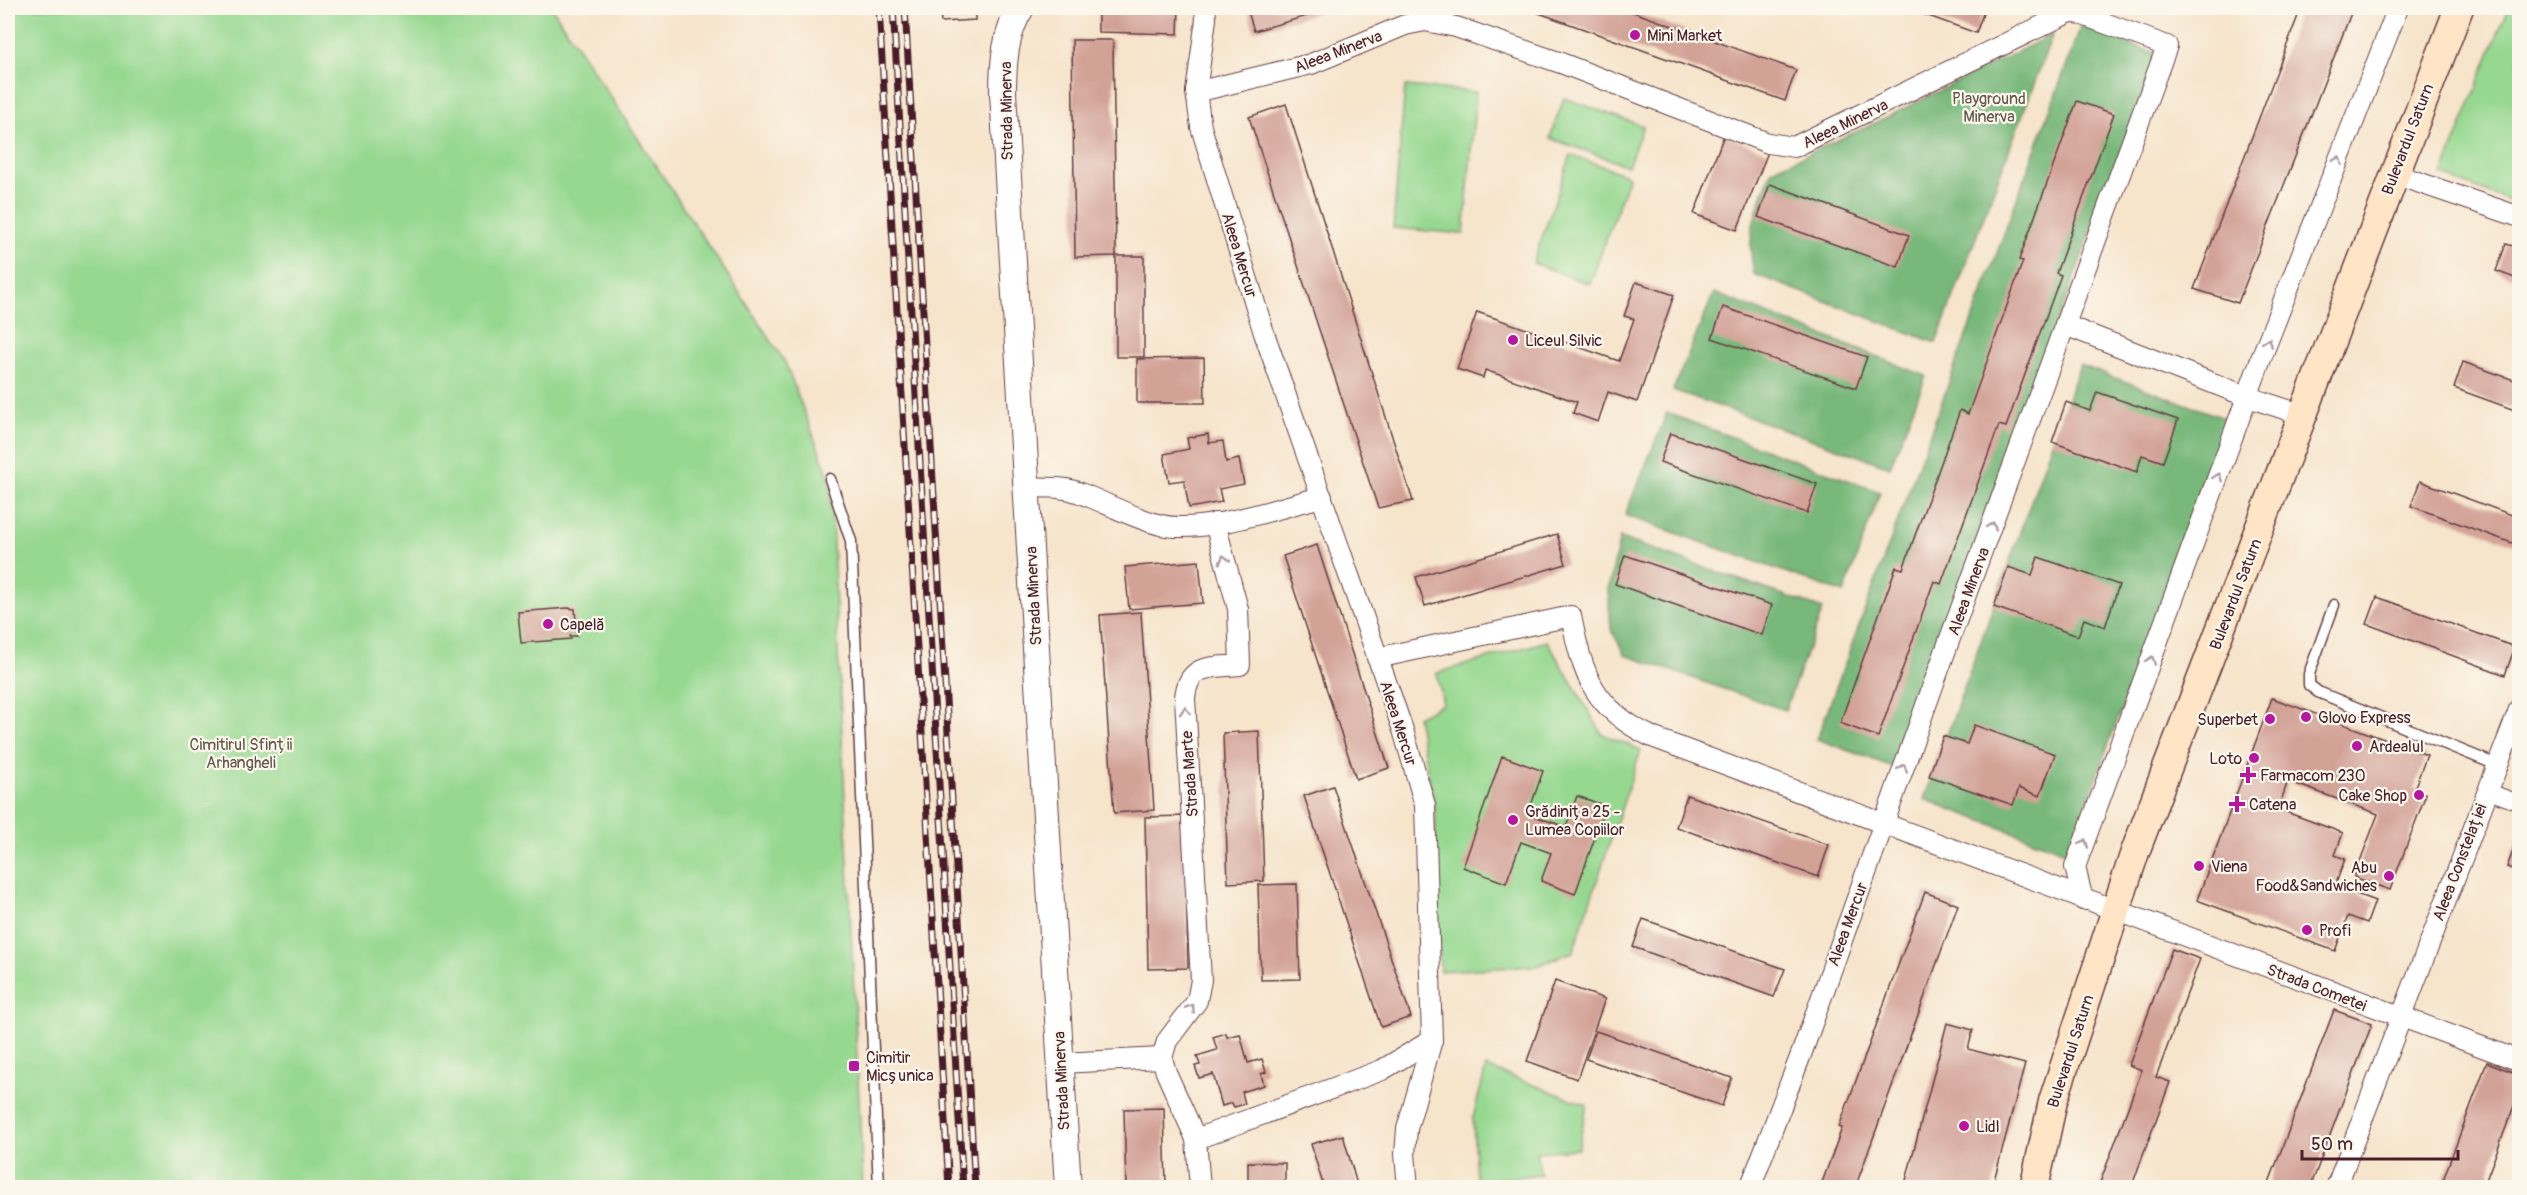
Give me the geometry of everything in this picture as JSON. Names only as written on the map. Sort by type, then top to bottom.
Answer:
[{"type":"main road","name":"Bulevardul Saturn","points":[[2034,1188],[2052,1101],[2115,911],[2459,8]]},
{"type":"street","name":"Strada Minerva","points":[[1021,8],[1008,35],[1003,93],[1068,1188]]},
{"type":"street","name":"Aleea Mercur","points":[[1205,8],[1206,19],[1196,92],[1201,127],[1260,322],[1403,730],[1425,805],[1432,1040],[1407,1129],[1405,1154],[1408,1188]]},
{"type":"street","points":[[2083,900],[2075,867],[2248,397],[2398,8]]},
{"type":"street","name":"Aleea Minerva","points":[[1196,92],[1311,64],[1405,25],[1425,21],[1456,27],[1562,63],[1768,143],[1794,147],[2072,11],[2167,46],[1883,823]]},
{"type":"street","points":[[2394,174],[2520,217]]},
{"type":"street","points":[[2065,325],[2248,397],[2303,415]]},
{"type":"street","points":[[1026,487],[1060,488],[1079,492],[1137,518],[1163,526],[1188,527],[1215,523],[1322,497]]},
{"type":"street","name":"Strada Marte","points":[[1162,1058],[1167,1041],[1197,1002],[1201,980],[1186,685],[1192,674],[1202,669],[1240,665],[1238,609],[1215,523]]},
{"type":"street","name":"Aleea Mercur","points":[[1377,658],[1571,616],[1577,646],[1599,698],[1613,714],[1629,726],[1883,823],[1802,1052],[1750,1188]]},
{"type":"street","name":"Aleea Constelației","points":[[2336,1188],[2520,707]]},
{"type":"street","points":[[2487,791],[2520,803]]},
{"type":"street","name":"Strada Cometei","points":[[1883,823],[2083,900],[2520,1061]]},
{"type":"street","points":[[1196,1139],[1382,1070],[1432,1040]]},
{"type":"street","points":[[1060,1063],[1162,1058],[1196,1139],[1200,1188]]},
{"type":"lane","points":[[830,479],[851,541],[879,1188]]},
{"type":"lane","points":[[2334,605],[2309,674],[2309,685],[2318,692],[2497,765]]},
{"type":"green space","name":"Cimitirul Sfinții Arhangheli","points":[[8,8],[552,8],[785,362],[830,479],[863,1187],[8,1187]]},
{"type":"green space","points":[[2508,8],[2519,8],[2519,205],[2442,175]]},
{"type":"green space","points":[[2081,26],[2157,54],[1893,767],[1817,739]]},
{"type":"green space","name":"Playground Minerva","points":[[2053,34],[1936,343],[1754,274],[1751,245],[1754,221],[1772,170],[1875,123]]},
{"type":"green space","points":[[1405,86],[1476,92],[1464,234],[1393,228]]},
{"type":"green space","points":[[1564,98],[1643,126],[1628,166],[1550,138]]},
{"type":"green space","points":[[1571,155],[1629,176],[1590,284],[1533,263]]},
{"type":"green space","points":[[1714,293],[1926,376],[1890,467],[1673,390]]},
{"type":"green space","points":[[2080,365],[2229,420],[2068,853],[1924,799]]},
{"type":"green space","points":[[1667,413],[1880,492],[1844,593],[1625,515]]},
{"type":"green space","points":[[1620,538],[1823,609],[1785,710],[1625,655],[1611,629],[1608,590]]},
{"type":"green space","points":[[1547,641],[1602,734],[1641,750],[1573,952],[1536,966],[1440,971],[1435,808],[1417,717],[1443,704],[1437,673]]},
{"type":"green space","points":[[1486,1067],[1587,1105],[1578,1149],[1536,1152],[1541,1174],[1476,1182],[1473,1118]]},
{"type":"building","points":[[940,8],[975,8],[975,20],[941,22]]},
{"type":"building","points":[[1098,8],[1179,8],[1178,34],[1098,32]]},
{"type":"building","points":[[1247,8],[1335,8],[1254,31]]},
{"type":"building","points":[[1525,8],[1622,8],[1796,70],[1785,101]]},
{"type":"building","points":[[1906,8],[1985,8],[1976,33]]},
{"type":"building","points":[[2301,8],[2353,8],[2238,303],[2194,289]]},
{"type":"building","points":[[1072,40],[1113,40],[1116,256],[1075,257]]},
{"type":"building","points":[[2077,101],[2114,114],[2056,273],[2061,275],[2006,427],[1999,425],[1941,584],[1934,581],[1878,737],[1840,723],[1896,567],[1903,569],[1960,410],[1968,414],[2023,261],[2019,260]]},
{"type":"building","points":[[1286,104],[1413,501],[1378,508],[1249,117]]},
{"type":"building","points":[[1724,135],[1768,152],[1737,230],[1694,214]]},
{"type":"building","points":[[1770,184],[1909,235],[1898,267],[1758,217]]},
{"type":"building","points":[[2506,244],[2520,248],[2520,280],[2496,271]]},
{"type":"building","points":[[1116,256],[1144,256],[1144,357],[1116,357]]},
{"type":"building","name":"Liceul Silvic","points":[[1636,282],[1674,295],[1637,402],[1608,392],[1598,422],[1573,413],[1577,402],[1485,370],[1483,378],[1457,369],[1477,312],[1619,361],[1634,319],[1624,316]]},
{"type":"building","points":[[1723,307],[1867,357],[1856,388],[1712,338]]},
{"type":"building","points":[[1204,358],[1205,403],[1137,403],[1137,359]]},
{"type":"building","points":[[2463,362],[2520,382],[2520,412],[2454,388]]},
{"type":"building","points":[[2097,392],[2178,420],[2163,462],[2142,455],[2137,472],[2052,442],[2066,402],[2090,411]]},
{"type":"building","points":[[1670,433],[1817,484],[1807,513],[1660,462]]},
{"type":"building","points":[[1208,434],[1209,443],[1223,441],[1226,462],[1239,459],[1244,484],[1219,489],[1222,502],[1189,508],[1184,480],[1169,482],[1164,454],[1189,449],[1187,438]]},
{"type":"building","points":[[2420,481],[2520,518],[2520,546],[2411,506]]},
{"type":"building","points":[[1557,534],[1566,564],[1425,606],[1416,577]]},
{"type":"building","points":[[1317,545],[1389,768],[1356,779],[1283,556]]},
{"type":"building","points":[[1625,555],[1772,605],[1762,635],[1615,584]]},
{"type":"building","points":[[2038,557],[2119,585],[2105,627],[2084,619],[2078,636],[1994,607],[2008,567],[2032,575]]},
{"type":"building","points":[[1199,561],[1203,603],[1129,609],[1125,567]]},
{"type":"building","points":[[2377,597],[2515,647],[2505,675],[2367,624]]},
{"type":"building","name":"Capelă","points":[[575,609],[577,636],[570,636],[571,639],[521,643],[518,612]]},
{"type":"building","points":[[1141,612],[1154,810],[1114,813],[1100,615]]},
{"type":"building","points":[[2272,698],[2427,755],[2414,789],[2426,794],[2390,890],[2354,877],[2378,814],[2288,781],[2278,809],[2343,833],[2335,855],[2345,859],[2335,886],[2375,901],[2367,923],[2348,916],[2335,951],[2197,900]]},
{"type":"building","points":[[1974,725],[2055,754],[2040,796],[2019,788],[2013,805],[1929,776],[1943,736],[1967,744]]},
{"type":"building","points":[[1259,731],[1264,881],[1228,883],[1223,733]]},
{"type":"building","name":"Grădinița 25 - Lumea Copiilor","points":[[1502,756],[1543,771],[1528,814],[1566,827],[1577,796],[1606,806],[1575,894],[1541,881],[1551,853],[1521,842],[1506,883],[1463,867]]},
{"type":"building","points":[[1333,786],[1411,1017],[1381,1027],[1304,796]]},
{"type":"building","points":[[1687,795],[1829,845],[1818,877],[1676,827]]},
{"type":"building","points":[[1185,816],[1188,968],[1148,969],[1145,817]]},
{"type":"building","points":[[2520,835],[2520,872],[2507,867]]},
{"type":"building","points":[[1297,884],[1300,979],[1261,980],[1258,885]]},
{"type":"building","points":[[1925,892],[1958,905],[1855,1188],[1820,1188],[1842,1128],[1839,1127]]},
{"type":"building","points":[[1643,919],[1785,969],[1774,997],[1633,947]]},
{"type":"building","points":[[2172,949],[2200,959],[2156,1077],[2170,1082],[2131,1188],[2098,1188],[2142,1070],[2129,1065]]},
{"type":"building","points":[[1555,981],[1605,999],[1577,1079],[1527,1061]]},
{"type":"building","points":[[2334,1010],[2372,1024],[2310,1188],[2267,1188]]},
{"type":"building","name":"Lidl","points":[[1947,1023],[1973,1030],[1968,1049],[2025,1064],[1992,1188],[1904,1188]]},
{"type":"building","points":[[1596,1031],[1732,1078],[1722,1106],[1586,1059]]},
{"type":"building","points":[[1226,1033],[1227,1037],[1240,1034],[1248,1063],[1262,1059],[1266,1072],[1261,1074],[1264,1085],[1242,1092],[1245,1104],[1234,1107],[1232,1103],[1222,1106],[1213,1074],[1199,1078],[1195,1066],[1200,1065],[1197,1056],[1217,1050],[1213,1037]]},
{"type":"building","points":[[2487,1062],[2520,1075],[2520,1090],[2483,1188],[2440,1188]]},
{"type":"building","points":[[1164,1108],[1166,1188],[1126,1188],[1124,1109]]},
{"type":"building","points":[[1343,1135],[1358,1188],[1324,1188],[1311,1144]]},
{"type":"building","points":[[1248,1162],[1285,1163],[1285,1188],[1248,1188]]},
{"type":"railway","points":[[879,8],[949,1188]]},
{"type":"railway","points":[[893,8],[963,1188]]},
{"type":"railway","points":[[905,8],[975,1188]]},
{"type":"place","name":"Mini Market","points":[[1635,35]]},
{"type":"place","name":"Liceul Silvic","points":[[1513,340]]},
{"type":"place","name":"Capelă","points":[[548,624]]},
{"type":"place","name":"Glovo Express","points":[[2306,717]]},
{"type":"place","name":"Superbet","points":[[2270,719]]},
{"type":"place","name":"Ardealul","points":[[2357,746]]},
{"type":"place","name":"Loto","points":[[2254,758]]},
{"type":"place","name":"Farmacom 230","points":[[2248,775]]},
{"type":"place","name":"Cake Shop","points":[[2419,795]]},
{"type":"place","name":"Catena","points":[[2237,804]]},
{"type":"place","name":"Grădinița 25 - Lumea Copiilor","points":[[1513,820]]},
{"type":"place","name":"Viena","points":[[2199,866]]},
{"type":"place","name":"Abu Food&Sandwiches","points":[[2389,876]]},
{"type":"place","name":"Profi","points":[[2307,930]]},
{"type":"place","name":"Cimitir Micșunica","points":[[854,1066]]},
{"type":"place","name":"Lidl","points":[[1964,1126]]}]
